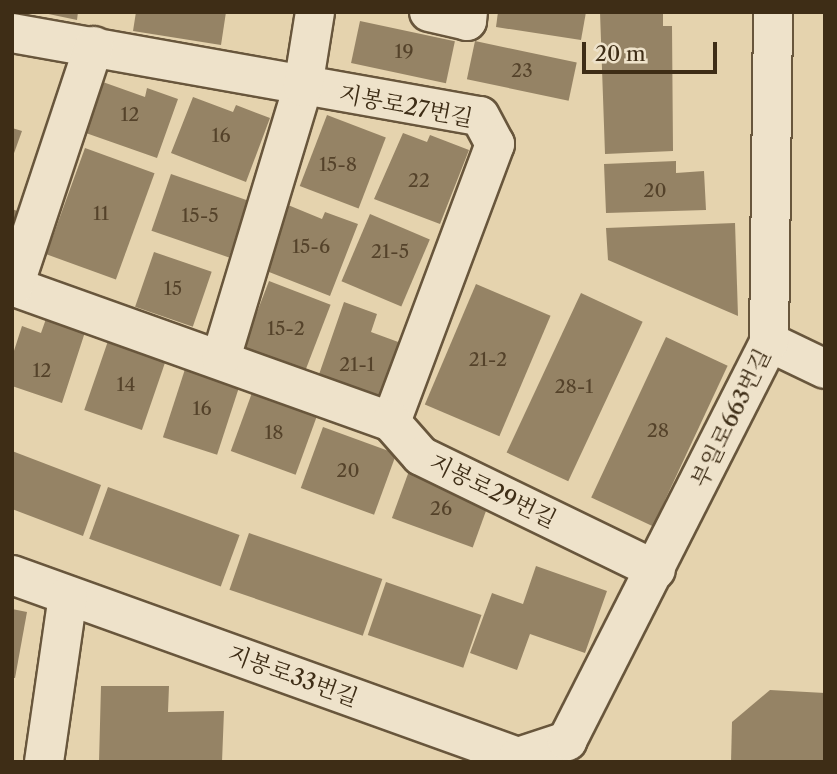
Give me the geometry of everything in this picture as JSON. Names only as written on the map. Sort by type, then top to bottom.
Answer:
[{"type":"street","points":[[221,358],[303,87],[315,12]]},
{"type":"street","points":[[429,12],[467,21],[468,12]]},
{"type":"street","name":"부일로663번길","points":[[518,757],[567,741],[656,570],[769,342],[773,12]]},
{"type":"street","name":"지봉로27번길","points":[[12,33],[94,46],[303,87],[480,116],[495,144],[391,422]]},
{"type":"street","points":[[13,286],[94,46]]},
{"type":"street","name":"지봉로29번길","points":[[13,286],[221,358],[391,422],[421,456],[656,570]]},
{"type":"street","points":[[769,342],[825,369]]},
{"type":"street","name":"지봉로33번길","points":[[12,575],[518,757]]},
{"type":"street","points":[[44,762],[68,596]]},
{"type":"building","points":[[39,12],[78,12],[77,20]]},
{"type":"building","points":[[136,12],[226,12],[221,45],[133,31]]},
{"type":"building","points":[[498,12],[586,12],[581,40],[496,27]]},
{"type":"building","points":[[600,12],[663,12],[663,26],[672,26],[673,151],[605,154]]},
{"type":"building","points":[[360,21],[455,41],[446,83],[351,63]]},
{"type":"building","points":[[475,41],[577,63],[569,101],[467,79]]},
{"type":"building","points":[[100,81],[145,97],[147,88],[178,99],[157,158],[83,132]]},
{"type":"building","points":[[193,97],[233,112],[236,105],[270,118],[246,182],[171,153]]},
{"type":"building","points":[[327,115],[386,138],[359,209],[300,186]]},
{"type":"building","points":[[12,128],[22,131],[13,156],[12,156]]},
{"type":"building","points":[[403,133],[427,142],[430,135],[469,150],[440,224],[374,199]]},
{"type":"building","points":[[85,148],[155,173],[116,279],[46,254]]},
{"type":"building","points":[[676,161],[676,173],[704,171],[706,210],[606,213],[604,164]]},
{"type":"building","points":[[171,174],[249,201],[229,257],[151,231]]},
{"type":"building","points":[[288,205],[322,219],[325,212],[358,224],[330,296],[264,270]]},
{"type":"building","points":[[12,209],[25,214],[12,251]]},
{"type":"building","points":[[370,214],[430,239],[401,307],[341,281]]},
{"type":"building","points":[[735,223],[738,316],[608,260],[606,228]]},
{"type":"building","points":[[154,252],[212,272],[193,327],[135,307]]},
{"type":"building","points":[[269,281],[331,305],[303,377],[241,354]]},
{"type":"building","points":[[476,284],[551,316],[499,436],[425,405]]},
{"type":"building","points":[[581,293],[643,322],[568,481],[507,453]]},
{"type":"building","points":[[344,302],[377,314],[371,332],[401,343],[377,408],[315,386]]},
{"type":"building","points":[[47,316],[86,329],[62,403],[12,386],[12,357],[22,326],[41,333]]},
{"type":"building","points":[[666,337],[728,366],[653,526],[591,497]]},
{"type":"building","points":[[108,341],[166,361],[142,430],[84,410]]},
{"type":"building","points":[[187,363],[241,381],[217,455],[163,437]]},
{"type":"building","points":[[253,390],[318,414],[296,475],[231,451]]},
{"type":"building","points":[[323,427],[396,454],[374,515],[301,488]]},
{"type":"building","points":[[12,451],[101,485],[83,536],[12,509]]},
{"type":"building","points":[[409,471],[490,500],[473,547],[392,518]]},
{"type":"building","points":[[108,487],[240,535],[221,587],[89,539]]},
{"type":"building","points":[[249,533],[382,579],[363,636],[229,590]]},
{"type":"building","points":[[536,566],[607,591],[585,653],[530,634],[517,670],[470,653],[492,593],[523,604]]},
{"type":"building","points":[[386,582],[481,615],[463,668],[368,635]]},
{"type":"building","points":[[12,609],[27,612],[15,678],[12,678]]},
{"type":"building","points":[[101,686],[169,686],[168,712],[224,711],[222,762],[99,762]]},
{"type":"building","points":[[770,690],[825,693],[825,762],[731,762],[732,722]]}]
